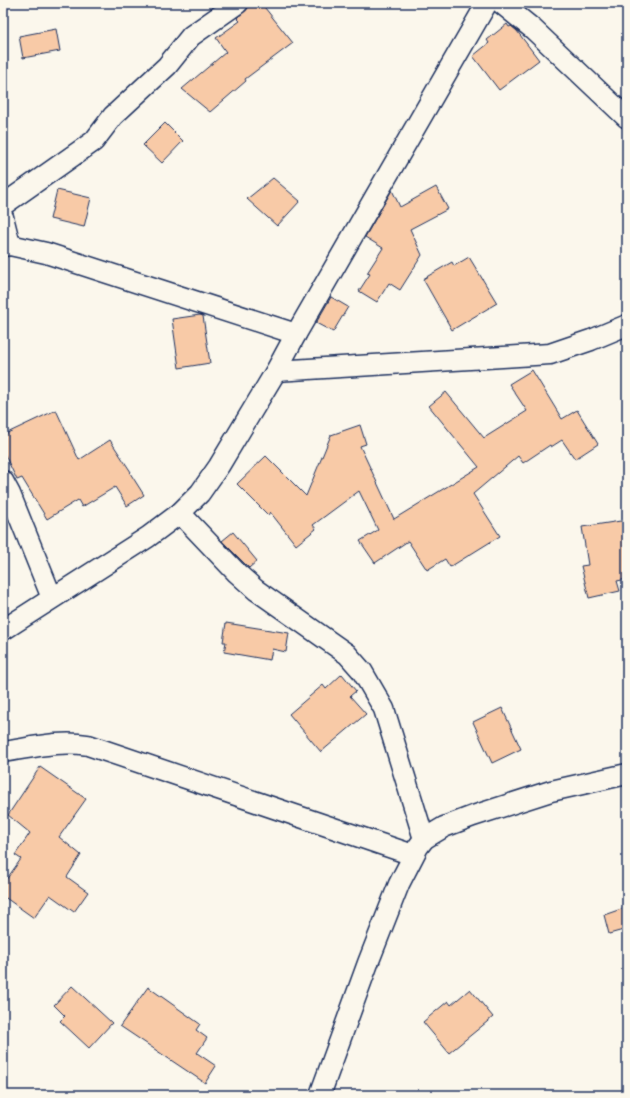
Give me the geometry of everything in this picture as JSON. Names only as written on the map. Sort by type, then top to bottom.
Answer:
[{"type":"street","points":[[3,205],[94,141],[113,116],[166,66],[191,36],[238,3]]},
{"type":"street","points":[[3,630],[148,537],[180,513],[200,493],[219,466],[276,371],[487,3]]},
{"type":"street","points":[[501,3],[533,29],[627,118]]},
{"type":"street","points":[[3,217],[6,246],[46,253],[296,334]]},
{"type":"street","points":[[276,371],[550,354],[591,340],[627,325]]},
{"type":"street","points":[[3,481],[10,494],[52,598]]},
{"type":"street","points":[[180,513],[237,573],[256,590],[346,654],[362,671],[384,709],[419,847]]},
{"type":"street","points":[[3,752],[62,743],[88,745],[419,847]]},
{"type":"street","points":[[320,1095],[368,963],[400,884],[419,847],[444,827],[473,816],[551,791],[627,774]]},
{"type":"building","points":[[249,3],[261,3],[293,43],[245,79],[246,81],[210,112],[182,89],[226,52],[216,38],[240,21],[237,18],[248,8]]},
{"type":"building","points":[[507,24],[509,27],[511,26],[517,31],[539,60],[499,90],[473,56],[489,43],[487,40]]},
{"type":"building","points":[[56,29],[60,51],[23,58],[19,36]]},
{"type":"building","points":[[165,123],[183,141],[162,163],[143,145]]},
{"type":"building","points":[[273,178],[300,201],[277,226],[247,199]]},
{"type":"building","points":[[436,187],[448,209],[410,229],[422,255],[400,290],[389,283],[377,302],[359,291],[370,274],[367,273],[383,248],[365,237],[392,190],[400,207]]},
{"type":"building","points":[[57,190],[91,198],[84,227],[50,219]]},
{"type":"building","points":[[469,257],[497,303],[452,330],[423,279],[452,262],[454,266]]},
{"type":"building","points":[[331,297],[348,307],[333,332],[316,323]]},
{"type":"building","points":[[200,315],[203,316],[210,363],[179,368],[172,319]]},
{"type":"building","points":[[532,370],[562,419],[577,410],[598,444],[575,459],[562,440],[551,447],[550,445],[523,463],[518,456],[473,494],[500,536],[450,567],[445,559],[427,570],[408,541],[375,563],[360,541],[378,530],[359,491],[313,525],[316,529],[296,545],[270,512],[268,515],[237,484],[266,456],[306,496],[331,435],[360,425],[366,444],[360,446],[394,519],[479,467],[429,406],[446,392],[484,438],[527,411],[509,384]]},
{"type":"building","points":[[56,410],[79,460],[110,440],[144,495],[127,506],[115,487],[82,507],[78,500],[47,519],[22,478],[17,480],[3,451],[3,435]]},
{"type":"building","points":[[627,520],[627,579],[617,581],[620,591],[589,598],[581,566],[588,565],[582,527]]},
{"type":"building","points":[[233,532],[257,561],[249,568],[222,541]]},
{"type":"building","points":[[226,623],[289,633],[286,652],[272,649],[270,660],[224,652],[226,642],[223,642]]},
{"type":"building","points":[[342,674],[356,691],[350,696],[366,714],[321,752],[289,714],[323,685],[326,689]]},
{"type":"building","points":[[502,708],[521,749],[492,763],[473,722]]},
{"type":"building","points":[[40,767],[86,799],[59,837],[81,855],[67,877],[88,892],[74,912],[50,895],[34,918],[3,896],[3,884],[21,859],[15,855],[30,833],[8,815]]},
{"type":"building","points":[[627,907],[627,929],[609,934],[604,915]]},
{"type":"building","points":[[72,986],[112,1023],[89,1048],[60,1021],[65,1016],[54,1005]]},
{"type":"building","points":[[148,987],[200,1024],[196,1030],[207,1038],[197,1053],[216,1066],[205,1083],[120,1026]]},
{"type":"building","points":[[470,989],[493,1017],[449,1053],[423,1022],[448,1001],[451,1005]]}]
